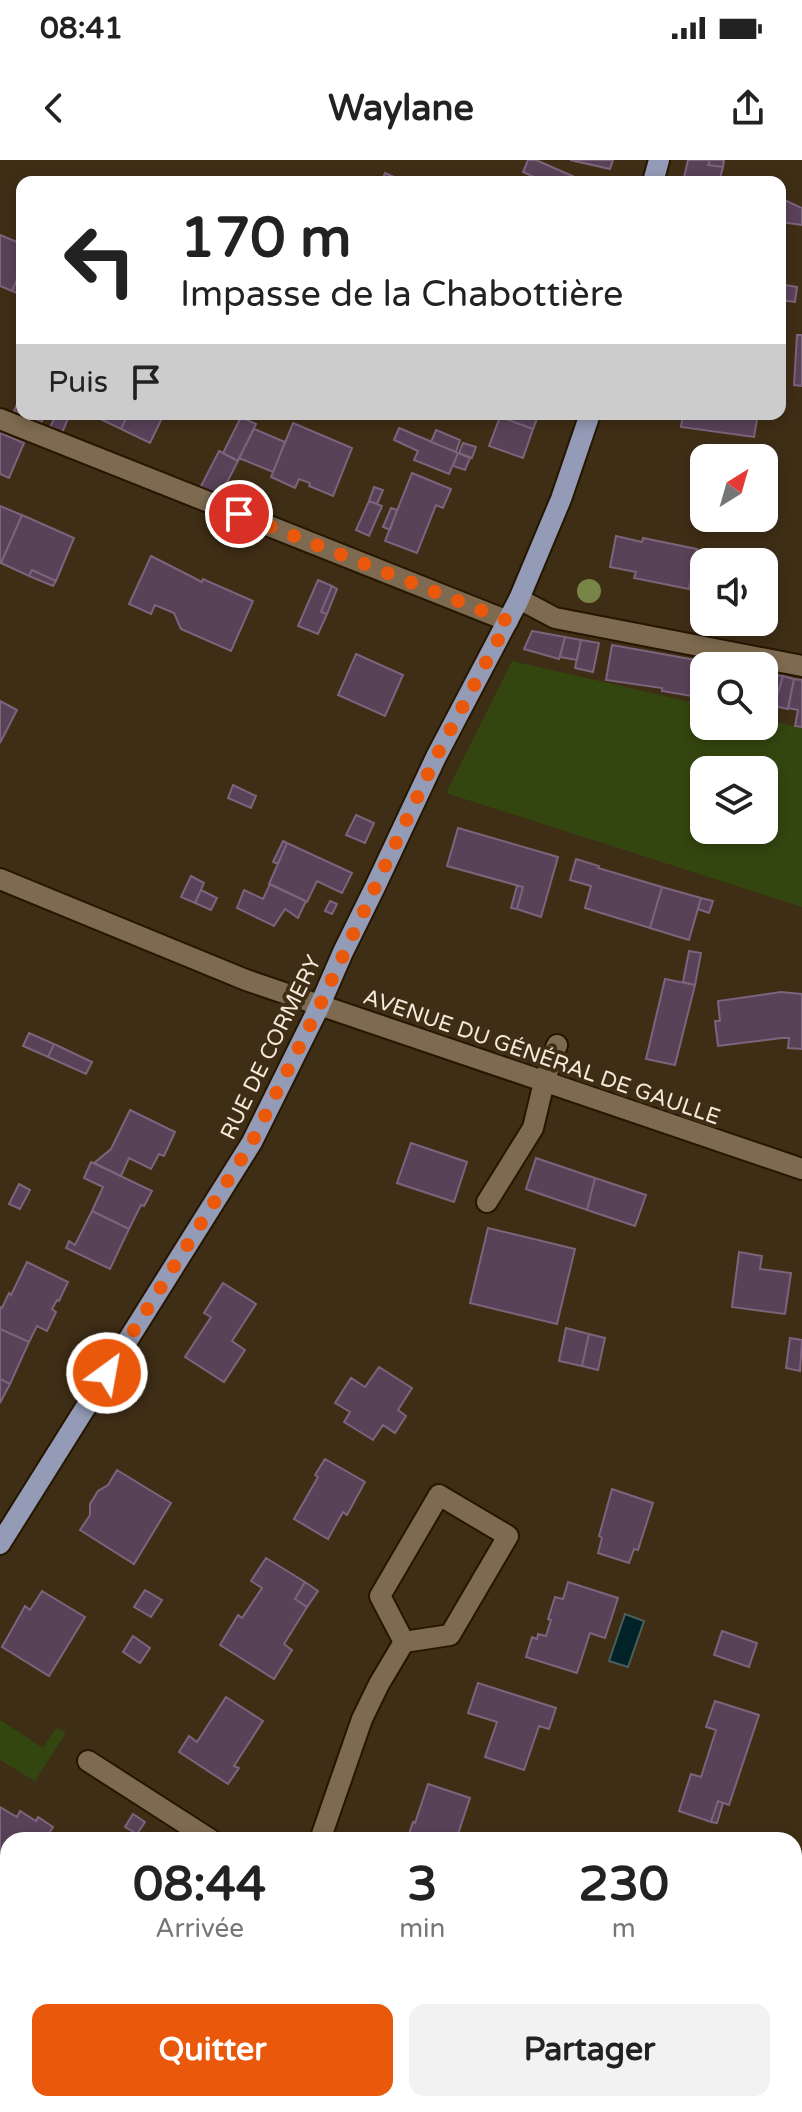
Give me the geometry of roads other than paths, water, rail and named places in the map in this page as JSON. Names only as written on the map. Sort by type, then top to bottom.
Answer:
[{"type":"main road","name":"RUE DE CORMERY","points":[[0,1544],[252,1142],[436,757],[519,599],[561,499],[588,420]]},
{"type":"street","points":[[0,419],[508,621]]},
{"type":"street","points":[[519,599],[555,618],[802,666]]},
{"type":"street","name":"AVENUE DU GÉNÉRAL DE GAULLE","points":[[0,879],[319,1007],[802,1169]]},
{"type":"street","points":[[487,1202],[533,1128],[557,1045]]},
{"type":"street","points":[[439,1495],[508,1536],[450,1635],[404,1642],[380,1596],[439,1495]]},
{"type":"street","points":[[323,1832],[362,1719],[404,1642]]},
{"type":"street","points":[[88,1761],[199,1832]]},
{"type":"water","points":[[625,1614],[644,1621],[628,1667],[609,1661]]}]
